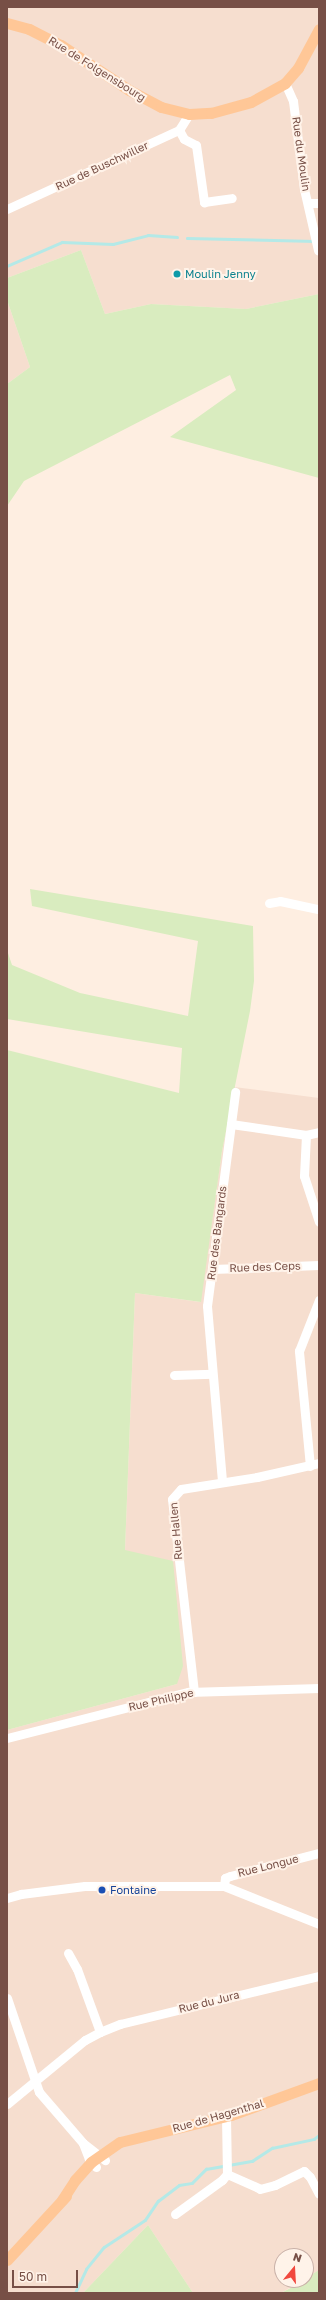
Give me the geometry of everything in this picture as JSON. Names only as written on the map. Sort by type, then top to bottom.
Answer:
[{"type":"main road","name":"Rue de Folgensbourg","points":[[7,23],[29,29],[61,44],[129,90],[161,107],[189,114],[211,113],[251,102],[285,83],[298,68],[319,29]]},
{"type":"main road","name":"Rue de Hagenthal","points":[[7,2260],[103,2157],[138,2138],[226,2116],[319,2083]]},
{"type":"street","name":"Rue du Moulin","points":[[285,83],[293,101],[304,189],[316,235],[318,249]]},
{"type":"street","points":[[189,114],[179,130],[184,139],[196,145],[204,202],[232,198]]},
{"type":"street","name":"Rue de Buschwiller","points":[[7,209],[179,130]]},
{"type":"street","points":[[308,203],[319,203]]},
{"type":"street","points":[[269,903],[280,901],[319,909]]},
{"type":"street","name":"Rue des Bangards","points":[[222,1481],[207,1306],[235,1092]]},
{"type":"street","points":[[231,1124],[306,1135],[319,1132]]},
{"type":"street","points":[[306,1135],[304,1176],[319,1222]]},
{"type":"street","name":"Rue des Ceps","points":[[212,1269],[319,1265]]},
{"type":"street","points":[[310,1466],[299,1351],[319,1300]]},
{"type":"street","points":[[174,1375],[212,1374]]},
{"type":"street","name":"Rue Hallen","points":[[194,1692],[172,1499],[181,1489],[222,1481],[257,1477],[319,1463]]},
{"type":"street","name":"Rue Philippe","points":[[7,1738],[194,1692],[319,1688]]},
{"type":"street","name":"Rue Longue","points":[[224,1886],[225,1878],[230,1876],[319,1853]]},
{"type":"street","points":[[7,1898],[21,1894],[86,1886],[224,1886],[319,1924]]},
{"type":"street","points":[[68,1953],[77,1969],[100,2032]]},
{"type":"street","name":"Rue du Jura","points":[[7,2104],[84,2040],[100,2032],[120,2024],[319,1976]]},
{"type":"street","points":[[8,2002],[39,2092],[83,2143],[103,2157]]},
{"type":"street","points":[[175,2214],[222,2180],[227,2174],[226,2116]]},
{"type":"street","points":[[83,2143],[94,2165]]},
{"type":"street","points":[[227,2174],[260,2189],[275,2185],[304,2172],[310,2177],[319,2194]]},
{"type":"shaded area","points":[[7,7],[319,7],[319,294],[246,309],[151,304],[105,314],[81,250],[7,278]]},
{"type":"shaded area","points":[[7,300],[30,367],[7,384]]},
{"type":"shaded area","points":[[234,1087],[319,1098],[319,2270],[314,2273],[314,2248],[274,2248],[274,2288],[289,2288],[281,2293],[193,2293],[148,2225],[83,2293],[7,2293],[7,1730],[177,1684],[125,1551],[135,1293],[200,1302],[222,1151]]},
{"type":"green space","points":[[81,250],[105,314],[151,304],[246,309],[319,294],[319,478],[170,437],[236,390],[230,375],[24,481],[7,506],[7,384],[30,367],[7,300],[7,278]]},
{"type":"green space","points":[[30,889],[253,926],[254,981],[250,1011],[222,1151],[201,1302],[135,1293],[125,1550],[173,1561],[183,1666],[177,1684],[7,1730],[7,1050],[179,1093],[182,1048],[7,1019],[7,950],[12,965],[80,993],[188,1016],[198,941],[32,906]]},
{"type":"green space","points":[[148,2225],[193,2293],[83,2293]]},
{"type":"green space","points":[[319,2270],[319,2293],[281,2293],[291,2288],[314,2288],[314,2273]]},
{"type":"waterway","points":[[7,266],[62,242],[113,244],[148,235],[177,237]]},
{"type":"waterway","points":[[187,238],[315,241]]},
{"type":"waterway","points":[[75,2293],[86,2269],[104,2247],[145,2220],[158,2201],[179,2185],[192,2183],[206,2169],[252,2161],[272,2148],[314,2139],[319,2135]]},
{"type":"place","name":"Moulin Jenny","points":[[177,274]]},
{"type":"place","name":"Fontaine","points":[[102,1890]]}]
